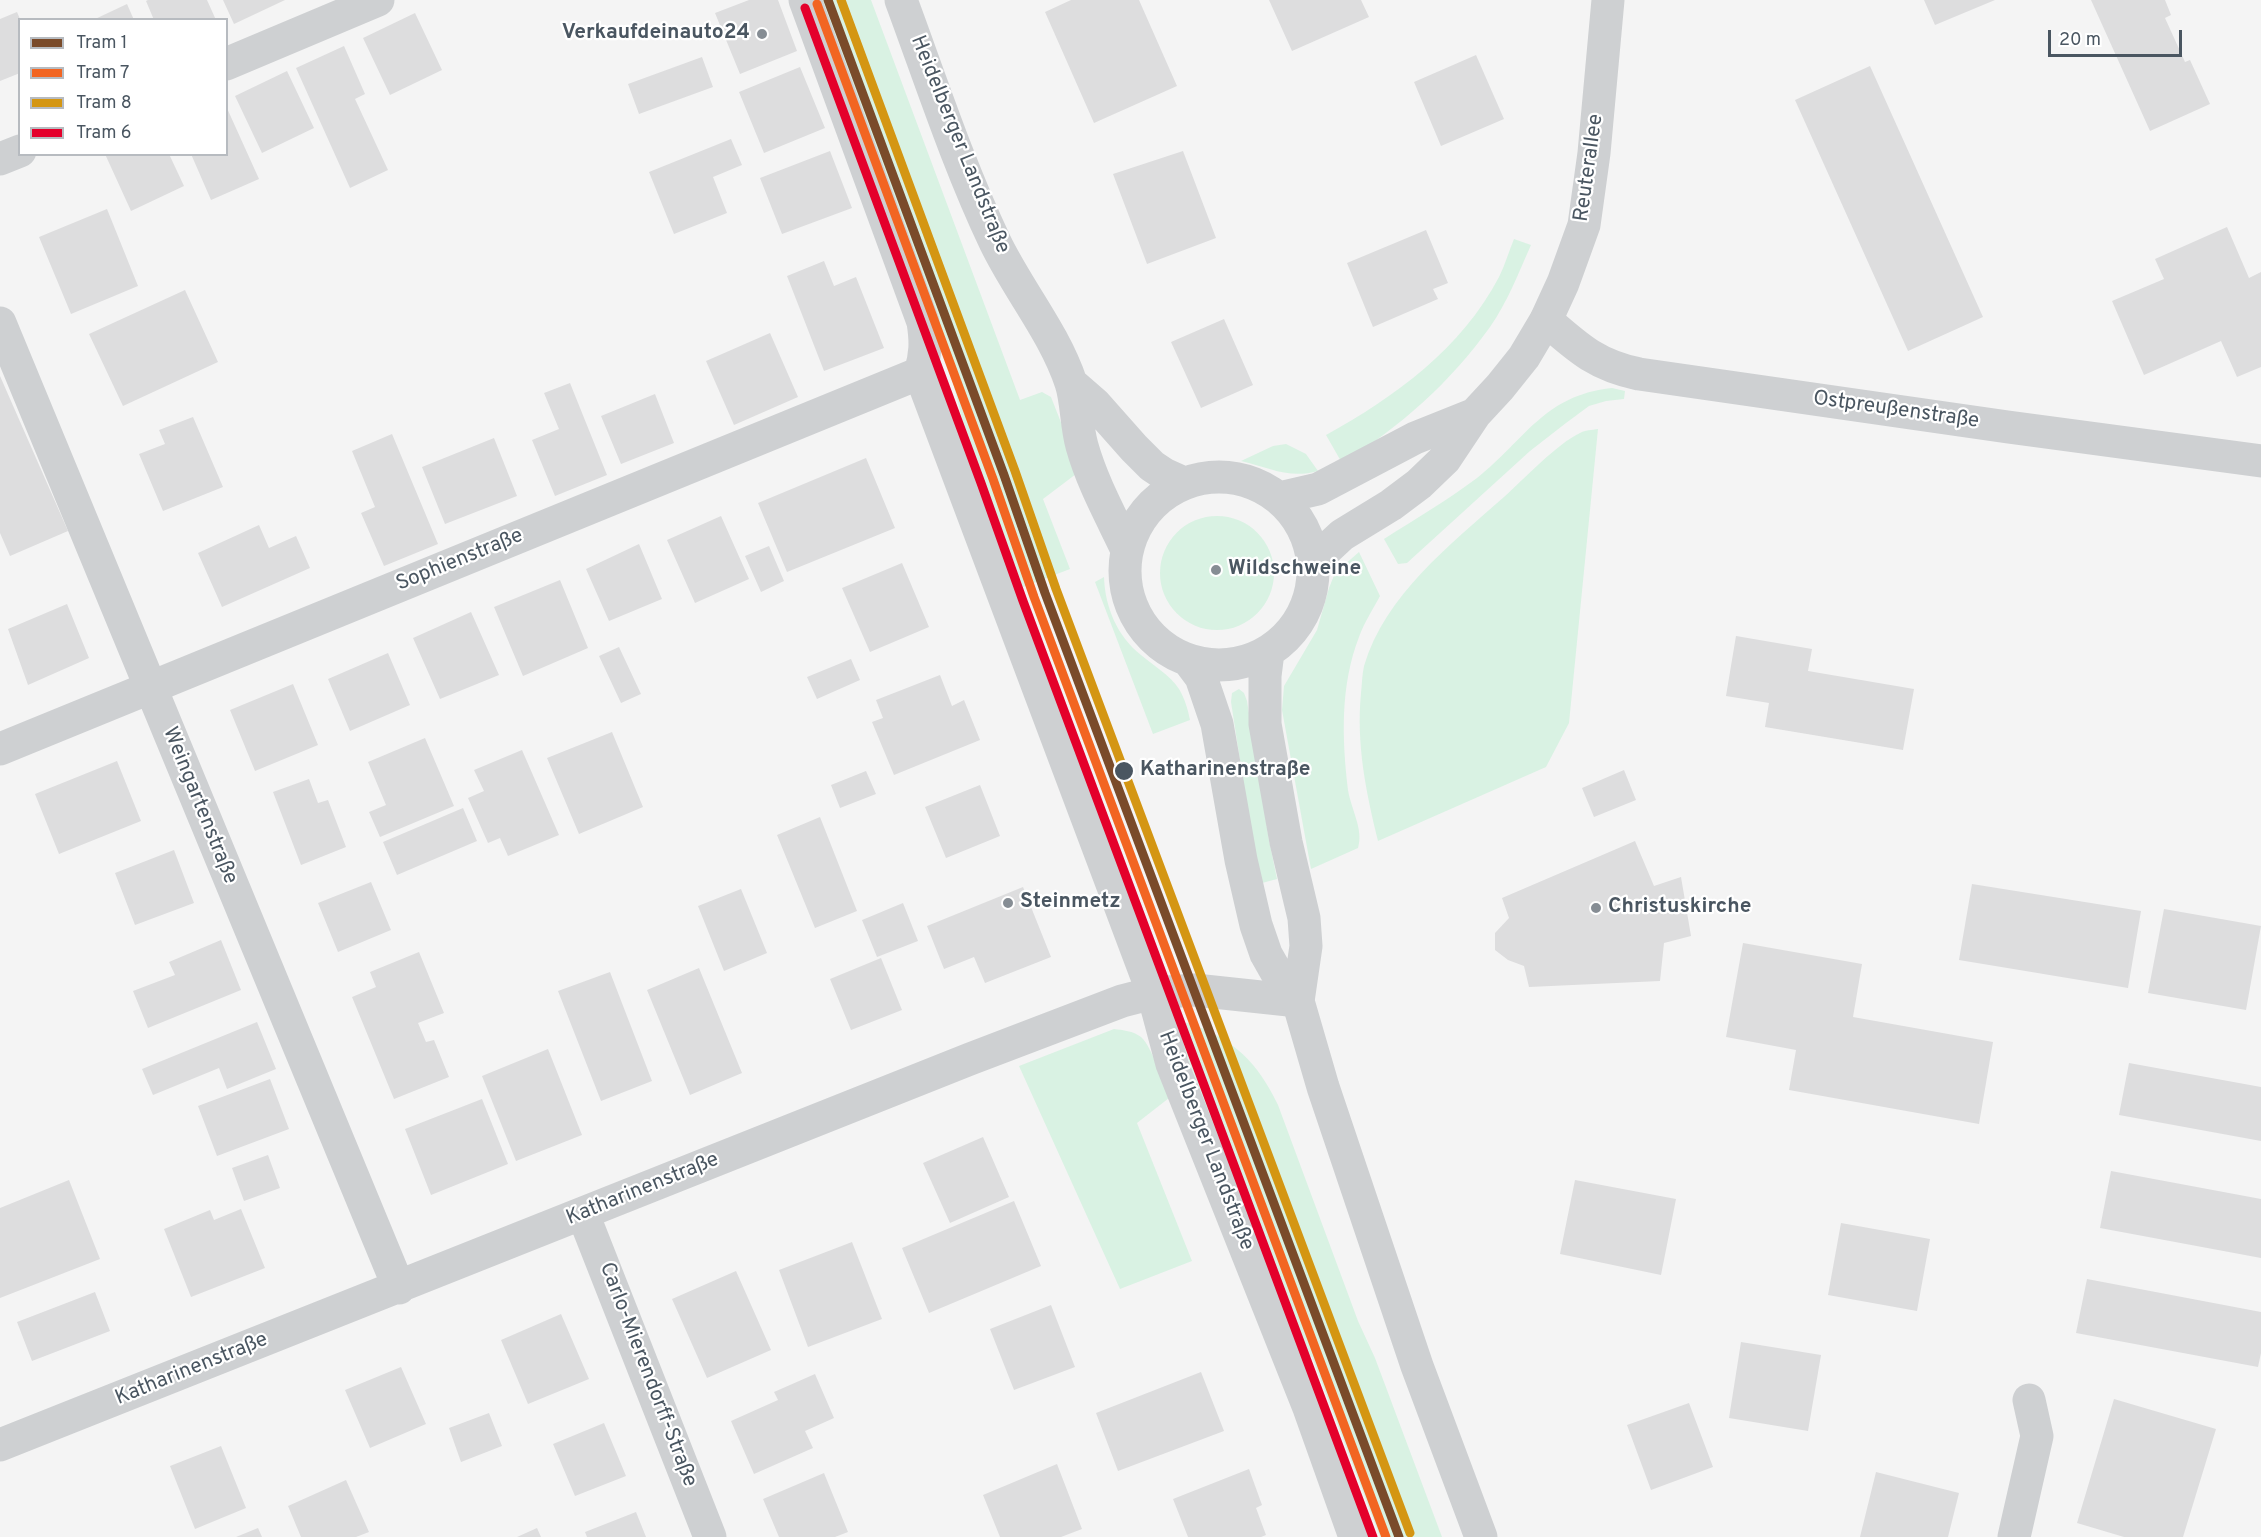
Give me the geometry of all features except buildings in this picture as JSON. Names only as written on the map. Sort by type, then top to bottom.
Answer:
[{"type":"street","points":[[228,63],[378,0]]},
{"type":"street","points":[[805,0],[923,322],[926,341],[925,359],[920,373]]},
{"type":"street","name":"Heidelberger Landstraße","points":[[901,0],[980,209],[1010,270],[1055,348],[1072,384],[1076,423],[1082,448],[1106,508],[1127,550]]},
{"type":"street","name":"Reuterallee","points":[[1313,566],[1342,535],[1391,505],[1419,484],[1445,459],[1475,414],[1524,357],[1546,320],[1563,283],[1586,216],[1608,0]]},
{"type":"street","points":[[0,159],[18,152]]},
{"type":"street","name":"Ostpreußenstraße","points":[[1546,320],[1585,353],[1603,363],[1639,374],[2261,461]]},
{"type":"street","name":"Weingartenstraße","points":[[0,323],[399,1288]]},
{"type":"street","name":"Sophienstraße","points":[[0,749],[920,373]]},
{"type":"street","name":"Heidelberger Landstraße","points":[[920,373],[1153,993],[1172,1064],[1309,1408],[1355,1537]]},
{"type":"street","name":"Heidelberger Landstraße","points":[[1072,384],[1095,404],[1152,466],[1184,483]]},
{"type":"street","name":"Reuterallee","points":[[1279,498],[1318,489],[1396,447],[1475,414]]},
{"type":"street","points":[[1221,477],[1242,480],[1261,487],[1279,498],[1297,518],[1308,541],[1313,566],[1312,592],[1303,615],[1288,635],[1269,652],[1250,661],[1229,665],[1209,665],[1189,661],[1164,648],[1139,621],[1131,605],[1124,578],[1127,550],[1134,530],[1146,512],[1161,496],[1184,483],[1221,477]]},
{"type":"street","points":[[1269,652],[1265,676],[1265,724],[1286,842],[1304,918],[1306,946],[1298,1001]]},
{"type":"street","points":[[1189,661],[1201,677],[1218,724],[1256,925],[1266,954],[1279,977],[1298,1001],[1323,1087],[1417,1366],[1481,1537]]},
{"type":"street","name":"Katharinenstraße","points":[[0,1445],[1122,1001],[1153,993],[1195,990],[1298,1001]]},
{"type":"street","name":"Carlo-Mierendorff-Straße","points":[[583,1214],[710,1537]]},
{"type":"street","points":[[2014,1537],[2037,1436],[2029,1400]]},
{"type":"green space","points":[[816,0],[871,0],[1020,400],[1042,392],[1051,397],[1080,471],[1043,499],[1070,569],[1023,587],[964,427],[949,366]]},
{"type":"green space","points":[[1514,239],[1531,245],[1502,308],[1475,347],[1441,385],[1404,419],[1342,463],[1326,435],[1401,387],[1446,348],[1484,303],[1499,277]]},
{"type":"green space","points":[[1612,388],[1625,391],[1624,399],[1589,406],[1530,451],[1407,563],[1398,564],[1384,539],[1477,478],[1537,421],[1552,410],[1589,392]]},
{"type":"green space","points":[[1598,429],[1569,723],[1546,767],[1378,841],[1366,786],[1360,731],[1363,669],[1374,640],[1387,616],[1404,594],[1442,552],[1562,445],[1582,432]]},
{"type":"green space","points":[[1286,444],[1306,454],[1318,471],[1289,473],[1241,461],[1273,446]]},
{"type":"green space","points":[[1217,516],[1239,521],[1257,533],[1269,551],[1274,573],[1269,595],[1257,613],[1239,625],[1217,630],[1195,625],[1177,613],[1165,595],[1160,573],[1165,551],[1177,533],[1195,521]]},
{"type":"green space","points":[[1359,552],[1380,596],[1366,621],[1353,656],[1348,674],[1344,713],[1346,771],[1348,790],[1358,827],[1358,848],[1311,869],[1282,710],[1284,686],[1317,630],[1335,573]]},
{"type":"green space","points":[[1104,577],[1110,610],[1119,630],[1141,655],[1179,689],[1190,720],[1153,734],[1095,582]]},
{"type":"green space","points":[[1239,689],[1244,693],[1247,701],[1277,879],[1262,883],[1250,825],[1231,702],[1232,693]]},
{"type":"green space","points":[[1189,1023],[1219,1037],[1243,1054],[1262,1077],[1278,1105],[1358,1321],[1375,1358],[1442,1537],[1380,1537],[1312,1357],[1299,1350],[1295,1343],[1175,1024]]},
{"type":"green space","points":[[1114,1029],[1135,1033],[1145,1042],[1169,1098],[1137,1123],[1192,1261],[1120,1289],[1019,1066]]},
{"type":"tram line","name":"1","points":[[828,0],[1004,475],[1045,593],[1399,1537]]},
{"type":"tram line","name":"8","points":[[841,0],[1015,471],[1056,589],[1410,1533]]},
{"type":"tram line","name":"7","points":[[817,4],[993,479],[1034,597],[1386,1537]]},
{"type":"tram line","name":"6","points":[[805,8],[1023,601],[1373,1537]]},
{"type":"place","name":"Verkaufdeinauto24","points":[[762,34]]},
{"type":"place","name":"Wildschweine","points":[[1216,570]]},
{"type":"place","name":"Katharinenstraße","points":[[1124,771]]},
{"type":"place","name":"Steinmetz","points":[[1008,903]]},
{"type":"place","name":"Christuskirche","points":[[1596,908]]}]
